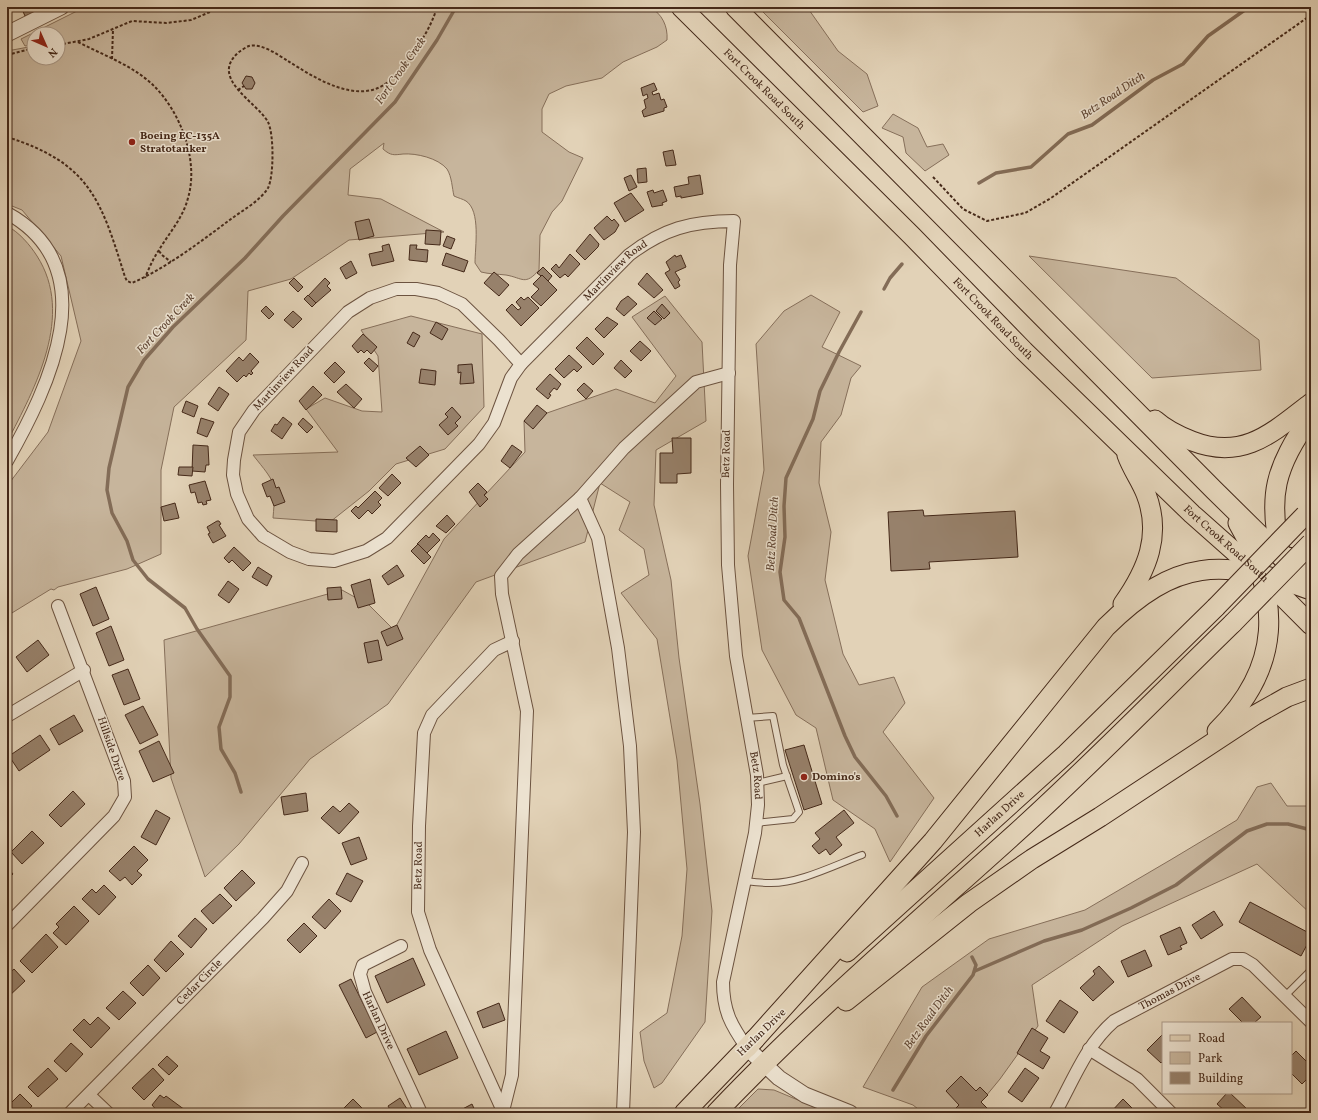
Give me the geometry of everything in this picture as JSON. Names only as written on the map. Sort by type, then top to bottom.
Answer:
[{"type":"main road","name":"Fort Crook Road South","points":[[681,7],[912,236],[1024,351],[1213,533],[1262,576],[1311,625]]},
{"type":"main road","points":[[722,7],[784,58]]},
{"type":"main road","points":[[735,7],[1214,490],[1281,556],[1311,581]]},
{"type":"main road","points":[[1066,340],[1160,424],[1188,440],[1204,446],[1221,449],[1238,447],[1253,442],[1271,433],[1311,403]]},
{"type":"main road","points":[[1311,416],[1291,448],[1280,470],[1273,507],[1274,524],[1281,556],[1296,598],[1311,621]]},
{"type":"main road","points":[[747,1048],[933,841],[1106,627],[1142,574],[1151,550],[1153,532],[1151,513],[1146,494],[1134,473],[1122,445]]},
{"type":"main road","points":[[1185,760],[1226,722],[1251,688],[1264,657],[1269,625],[1268,594],[1254,551],[1239,523],[1214,490]]},
{"type":"main road","name":"Harlan Drive","points":[[684,1113],[747,1048],[894,908],[977,836],[1066,754],[1216,607],[1308,512]]},
{"type":"main road","points":[[1213,533],[1254,551],[1311,562]]},
{"type":"main road","name":"Harlan Drive","points":[[716,1113],[763,1063],[887,947],[1018,831],[1232,623],[1311,543]]},
{"type":"main road","points":[[1106,627],[1125,608],[1158,584],[1187,573],[1222,569],[1240,570],[1311,590]]},
{"type":"main road","points":[[763,1063],[831,1013],[969,903],[1032,859],[1100,817],[1272,704],[1311,688]]},
{"type":"street","points":[[7,34],[60,7]]},
{"type":"street","points":[[7,213],[17,218],[45,246],[54,264],[63,292],[64,313],[61,334],[35,408],[7,461]]},
{"type":"street","name":"Martinview Road","points":[[521,364],[500,340],[462,304],[444,296],[416,289],[396,289],[370,298],[348,312],[254,410],[239,432],[233,475],[236,494],[248,519],[263,536],[290,552],[309,559],[334,561],[366,551],[387,538],[479,444],[494,423],[511,378],[521,364],[629,255],[648,240],[680,226],[701,222],[734,221]]},
{"type":"street","name":"Betz Road","points":[[734,221],[730,265],[727,484],[728,565],[736,656],[757,783],[758,805],[756,823],[728,953],[723,982],[723,994],[726,1013],[734,1030],[747,1048],[779,1078],[805,1095],[850,1113]]},
{"type":"street","name":"Betz Road","points":[[504,1112],[512,1075],[527,711],[502,594],[500,576],[518,554],[580,498],[624,448],[696,382],[729,372]]},
{"type":"street","points":[[580,498],[598,538],[618,648],[630,746],[634,832],[623,1113]]},
{"type":"street","name":"Hillside Drive","points":[[7,925],[114,816],[125,796],[124,780],[84,670],[58,606]]},
{"type":"street","name":"Betz Road","points":[[504,1112],[430,950],[418,912],[419,834],[424,734],[432,715],[494,650],[512,641]]},
{"type":"street","points":[[7,716],[84,670]]},
{"type":"street","name":"Cedar Circle","points":[[70,1113],[263,918],[287,891],[302,863]]},
{"type":"street","name":"Harlan Drive","points":[[401,946],[362,965],[360,974],[365,992],[421,1113]]},
{"type":"street","name":"Thomas Drive","points":[[1055,1113],[1089,1049],[1102,1031],[1114,1021],[1232,959],[1243,959],[1253,965],[1311,1022]]},
{"type":"street","points":[[1089,1049],[1137,1079],[1171,1113]]},
{"type":"street","points":[[89,1095],[108,1113]]},
{"type":"lane","points":[[746,718],[773,716],[787,776],[798,812],[793,819],[756,823]]},
{"type":"lane","points":[[757,783],[787,776]]},
{"type":"lane","points":[[744,881],[771,883],[791,880],[826,869],[862,855]]},
{"type":"lane","points":[[1285,996],[1311,970]]},
{"type":"path","points":[[66,44],[78,42],[132,21],[166,23],[191,20],[210,12],[215,7]]},
{"type":"path","points":[[7,137],[43,151],[74,170],[81,178],[94,194],[101,208],[127,281],[132,283],[145,278],[171,262],[249,206],[264,193],[269,186],[272,155],[271,130],[262,114],[231,81],[229,73],[230,66],[238,53],[250,46],[257,46],[276,53],[324,82],[340,87],[364,91],[382,86],[396,74],[419,46],[428,30],[437,7]]},
{"type":"path","points":[[933,177],[964,209],[987,221],[1025,213],[1051,198],[1311,15]]},
{"type":"path","points":[[112,59],[113,29]]},
{"type":"path","points":[[78,42],[112,59],[154,86],[173,112],[186,142],[191,170],[188,198],[176,225],[159,250],[145,278]]},
{"type":"path","points":[[7,55],[26,50]]},
{"type":"path","points":[[238,90],[244,86]]},
{"type":"path","points":[[159,250],[162,255],[171,262]]},
{"type":"green space","points":[[85,7],[650,7],[661,17],[665,25],[667,40],[657,47],[623,62],[602,78],[566,86],[549,94],[542,109],[542,132],[569,152],[583,158],[562,201],[552,212],[540,235],[539,270],[530,278],[524,280],[506,275],[481,272],[475,263],[476,230],[474,213],[471,206],[466,201],[454,196],[449,172],[443,165],[433,159],[414,154],[390,154],[383,149],[384,143],[350,169],[348,195],[381,199],[444,232],[349,240],[291,279],[248,291],[246,340],[174,407],[161,470],[161,554],[127,569],[58,587],[54,590],[51,589],[7,616],[7,486],[48,432],[81,341],[61,256],[22,210],[7,204],[7,51],[26,47],[26,66],[66,66],[66,26],[47,26]]},
{"type":"green space","points":[[758,7],[807,7],[838,51],[867,74],[878,106],[863,112]]},
{"type":"green space","points":[[26,36],[26,46],[25,46],[21,39]]},
{"type":"green space","points":[[893,114],[918,128],[927,147],[943,144],[949,155],[925,171],[906,153],[903,137],[882,128]]},
{"type":"green space","points":[[7,226],[24,239],[31,248],[37,256],[48,279],[52,302],[52,327],[47,351],[39,375],[7,442]]},
{"type":"green space","points":[[1029,256],[1176,278],[1259,340],[1261,370],[1152,378]]},
{"type":"green space","points":[[811,295],[840,312],[822,347],[861,366],[851,378],[841,415],[821,442],[819,483],[831,532],[825,580],[843,654],[859,685],[894,677],[905,703],[883,732],[934,798],[890,862],[875,829],[833,800],[816,728],[796,715],[762,650],[748,556],[764,470],[756,344],[784,311]]},
{"type":"green space","points":[[665,296],[702,342],[706,421],[656,450],[654,505],[671,580],[679,658],[700,804],[712,911],[705,1022],[662,1083],[654,1088],[644,1061],[640,1032],[667,1013],[682,936],[687,869],[677,760],[657,639],[621,593],[649,575],[644,549],[619,530],[630,502],[600,483],[585,542],[476,582],[388,704],[310,759],[239,844],[205,877],[171,778],[164,640],[342,590],[369,605],[394,630],[444,539],[525,452],[524,421],[616,389],[655,403],[676,376],[632,317]]},
{"type":"green space","points":[[411,316],[482,334],[484,407],[445,449],[396,464],[369,491],[330,522],[273,518],[273,484],[253,455],[338,452],[306,409],[325,398],[362,411],[382,412],[378,356],[361,330]]},
{"type":"green space","points":[[1271,783],[1287,806],[1311,806],[1311,914],[1257,864],[1122,926],[1032,985],[1038,1026],[1000,1079],[972,1113],[923,1113],[913,1105],[863,1087],[922,987],[989,939],[1085,910],[1237,820],[1257,787]]},
{"type":"green space","points":[[758,1089],[774,1090],[829,1113],[734,1113]]},
{"type":"building","points":[[21,7],[30,7],[33,13],[25,16]]},
{"type":"building","points":[[246,76],[252,77],[255,83],[252,89],[246,89],[242,83]]},
{"type":"building","points":[[654,83],[657,90],[652,92],[653,95],[659,93],[661,100],[664,99],[667,107],[664,108],[664,111],[644,117],[642,111],[646,108],[644,100],[648,98],[647,94],[643,96],[641,88]]},
{"type":"building","points":[[673,150],[676,165],[666,166],[663,152]]},
{"type":"building","points":[[646,168],[647,182],[638,183],[637,169]]},
{"type":"building","points":[[631,175],[637,187],[629,191],[624,178]]},
{"type":"building","points":[[700,175],[703,194],[681,198],[681,196],[676,197],[674,187],[689,184],[688,177]]},
{"type":"building","points":[[653,190],[654,193],[663,190],[667,201],[662,203],[663,205],[652,207],[647,192]]},
{"type":"building","points":[[631,193],[644,210],[625,222],[614,203]]},
{"type":"building","points":[[607,216],[612,221],[614,219],[619,225],[615,232],[604,240],[594,228]]},
{"type":"building","points":[[369,219],[374,236],[359,240],[355,222]]},
{"type":"building","points":[[426,230],[441,231],[440,245],[425,244]]},
{"type":"building","points":[[590,234],[599,244],[598,247],[585,260],[576,251]]},
{"type":"building","points":[[447,236],[455,239],[451,249],[443,246]]},
{"type":"building","points":[[389,244],[394,261],[372,266],[369,254],[383,251],[382,246]]},
{"type":"building","points":[[410,245],[417,245],[416,249],[428,250],[427,262],[409,260]]},
{"type":"building","points":[[446,253],[468,261],[464,272],[442,265]]},
{"type":"building","points":[[570,254],[580,264],[568,277],[565,274],[560,278],[551,269],[556,264],[559,268]]},
{"type":"building","points":[[675,255],[676,257],[681,255],[686,267],[675,272],[680,280],[678,282],[680,286],[675,289],[665,273],[670,270],[666,262]]},
{"type":"building","points":[[351,261],[357,273],[346,279],[340,268]]},
{"type":"building","points":[[543,267],[552,276],[548,281],[537,273]]},
{"type":"building","points":[[494,272],[509,285],[499,296],[484,283]]},
{"type":"building","points":[[647,273],[663,290],[654,298],[638,284]]},
{"type":"building","points":[[542,275],[557,290],[541,306],[531,297],[539,289],[533,284]]},
{"type":"building","points":[[294,278],[303,287],[298,292],[289,283]]},
{"type":"building","points":[[325,278],[330,283],[327,286],[331,290],[316,303],[308,296]]},
{"type":"building","points":[[308,295],[316,303],[312,307],[304,299]]},
{"type":"building","points":[[628,296],[637,304],[624,316],[616,309],[621,301]]},
{"type":"building","points":[[521,297],[524,300],[528,297],[539,308],[521,326],[506,310],[512,304],[518,310],[521,308],[516,302]]},
{"type":"building","points":[[662,304],[670,313],[664,319],[656,311]]},
{"type":"building","points":[[266,306],[274,314],[269,319],[261,311]]},
{"type":"building","points":[[293,311],[302,319],[293,328],[284,320]]},
{"type":"building","points":[[654,311],[662,319],[655,325],[647,318]]},
{"type":"building","points":[[607,317],[618,324],[604,338],[595,329]]},
{"type":"building","points":[[436,322],[448,329],[442,340],[430,333]]},
{"type":"building","points":[[413,332],[420,336],[414,347],[407,343]]},
{"type":"building","points":[[363,334],[377,347],[371,354],[367,350],[364,353],[361,350],[358,353],[352,346]]},
{"type":"building","points":[[587,337],[604,354],[593,365],[576,348]]},
{"type":"building","points":[[640,341],[651,351],[641,361],[630,351]]},
{"type":"building","points":[[250,353],[259,362],[251,371],[253,373],[251,375],[249,373],[246,377],[244,375],[237,382],[226,371],[239,357],[243,361]]},
{"type":"building","points":[[569,355],[582,367],[577,372],[574,369],[564,378],[555,369]]},
{"type":"building","points":[[369,358],[378,366],[373,372],[364,363]]},
{"type":"building","points":[[621,360],[632,371],[625,378],[614,368]]},
{"type":"building","points":[[335,362],[345,372],[334,383],[324,373]]},
{"type":"building","points":[[472,364],[474,383],[460,384],[461,372],[458,373],[458,365]]},
{"type":"building","points":[[421,369],[436,371],[435,385],[419,383]]},
{"type":"building","points":[[550,374],[561,384],[557,390],[554,388],[549,394],[551,395],[548,399],[536,389]]},
{"type":"building","points":[[584,383],[593,391],[586,399],[577,390]]},
{"type":"building","points":[[346,384],[362,399],[354,408],[337,392]]},
{"type":"building","points":[[313,386],[322,395],[306,410],[299,401]]},
{"type":"building","points":[[219,387],[229,394],[218,411],[208,404]]},
{"type":"building","points":[[186,401],[198,406],[194,417],[182,412]]},
{"type":"building","points":[[537,405],[547,413],[533,429],[524,421]]},
{"type":"building","points":[[452,407],[461,417],[455,423],[458,426],[448,435],[439,425],[448,417],[445,414]]},
{"type":"building","points":[[283,417],[292,424],[282,439],[271,431],[275,424],[277,425]]},
{"type":"building","points":[[201,418],[214,422],[207,437],[197,433]]},
{"type":"building","points":[[303,418],[313,427],[307,433],[298,424]]},
{"type":"building","points":[[672,438],[691,438],[691,473],[677,474],[677,483],[660,483],[660,453],[673,453]]},
{"type":"building","points":[[193,445],[208,446],[209,465],[206,465],[205,472],[192,471]]},
{"type":"building","points":[[512,445],[522,452],[510,468],[501,461]]},
{"type":"building","points":[[420,446],[429,455],[416,467],[406,458]]},
{"type":"building","points":[[179,467],[193,467],[192,476],[178,475]]},
{"type":"building","points":[[392,474],[401,483],[388,496],[379,488]]},
{"type":"building","points":[[273,479],[276,488],[279,487],[285,502],[274,506],[270,496],[267,497],[262,484]]},
{"type":"building","points":[[205,481],[211,500],[206,501],[207,504],[203,505],[202,502],[198,503],[195,492],[191,493],[189,485]]},
{"type":"building","points":[[478,483],[487,492],[484,495],[488,499],[480,507],[469,492]]},
{"type":"building","points":[[375,491],[382,498],[378,502],[381,505],[372,514],[368,510],[359,519],[351,511],[356,506],[358,508]]},
{"type":"building","points":[[175,503],[179,518],[164,521],[161,507]]},
{"type":"building","points":[[923,510],[924,516],[1015,511],[1018,557],[929,562],[930,569],[891,571],[888,512]]},
{"type":"building","points":[[447,515],[455,524],[446,533],[436,526]]},
{"type":"building","points":[[316,519],[337,520],[337,532],[316,531]]},
{"type":"building","points":[[217,521],[221,524],[219,525],[226,536],[213,543],[208,534],[210,533],[207,527]]},
{"type":"building","points":[[433,533],[440,540],[427,553],[417,544],[426,535],[429,538]]},
{"type":"building","points":[[418,544],[431,557],[424,564],[411,551]]},
{"type":"building","points":[[234,547],[251,563],[243,571],[232,560],[229,563],[224,558]]},
{"type":"building","points":[[397,565],[404,576],[388,585],[382,576]]},
{"type":"building","points":[[258,567],[272,576],[267,586],[252,577]]},
{"type":"building","points":[[370,579],[375,603],[358,608],[351,585]]},
{"type":"building","points":[[228,581],[239,589],[229,603],[218,595]]},
{"type":"building","points":[[96,587],[109,619],[93,626],[80,594]]},
{"type":"building","points":[[341,587],[342,599],[328,600],[327,588]]},
{"type":"building","points":[[397,625],[403,639],[387,646],[381,632]]},
{"type":"building","points":[[111,626],[124,660],[109,666],[96,633]]},
{"type":"building","points":[[38,640],[49,655],[27,672],[16,657]]},
{"type":"building","points":[[378,640],[382,660],[368,663],[364,643]]},
{"type":"building","points":[[128,669],[140,699],[124,705],[112,675]]},
{"type":"building","points":[[143,706],[158,735],[140,744],[125,715]]},
{"type":"building","points":[[74,715],[83,731],[59,745],[50,729]]},
{"type":"building","points":[[40,735],[50,750],[19,771],[9,756]]},
{"type":"building","points":[[159,741],[174,773],[153,782],[139,751]]},
{"type":"building","name":"Domino's","points":[[804,745],[822,804],[804,810],[785,750]]},
{"type":"building","points":[[73,791],[85,804],[61,827],[49,815]]},
{"type":"building","points":[[306,793],[308,811],[284,815],[281,797]]},
{"type":"building","points":[[349,803],[359,812],[339,834],[321,818],[333,806],[340,812]]},
{"type":"building","points":[[156,810],[170,818],[156,845],[141,837]]},
{"type":"building","points":[[844,810],[854,823],[836,837],[842,845],[830,855],[826,849],[819,854],[812,846],[820,839],[815,833]]},
{"type":"building","points":[[32,831],[44,843],[22,864],[11,852]]},
{"type":"building","points":[[7,836],[11,840],[7,844]]},
{"type":"building","points":[[359,837],[367,859],[351,865],[342,843]]},
{"type":"building","points":[[134,846],[148,860],[137,871],[142,875],[132,885],[125,877],[120,881],[109,871]]},
{"type":"building","points":[[7,867],[13,874],[7,880]]},
{"type":"building","points":[[242,870],[255,883],[236,901],[224,888]]},
{"type":"building","points":[[347,873],[363,881],[351,902],[336,894]]},
{"type":"building","points":[[104,885],[116,897],[99,915],[82,899],[92,889],[96,893]]},
{"type":"building","points":[[220,894],[232,906],[213,924],[201,911]]},
{"type":"building","points":[[329,899],[341,911],[325,929],[312,917]]},
{"type":"building","points":[[1250,902],[1311,934],[1311,937],[1301,956],[1239,922]]},
{"type":"building","points":[[74,906],[89,921],[66,945],[53,933],[59,927],[56,924]]},
{"type":"building","points":[[1214,911],[1223,925],[1201,939],[1192,925]]},
{"type":"building","points":[[195,918],[207,929],[191,948],[178,936]]},
{"type":"building","points":[[304,923],[317,936],[300,953],[287,940]]},
{"type":"building","points":[[1180,927],[1187,943],[1180,946],[1182,949],[1168,955],[1160,936]]},
{"type":"building","points":[[46,934],[58,947],[32,973],[20,961]]},
{"type":"building","points":[[171,941],[184,954],[166,972],[154,960]]},
{"type":"building","points":[[1145,950],[1152,966],[1128,977],[1121,961]]},
{"type":"building","points":[[413,958],[425,985],[387,1003],[375,976]]},
{"type":"building","points":[[148,965],[160,978],[143,996],[130,983]]},
{"type":"building","points":[[1099,966],[1114,982],[1093,1001],[1080,988],[1095,974],[1093,971]]},
{"type":"building","points":[[14,969],[25,981],[7,998],[7,975]]},
{"type":"building","points":[[351,979],[377,1032],[366,1038],[339,985]]},
{"type":"building","points":[[123,991],[136,1003],[119,1020],[106,1008]]},
{"type":"building","points":[[1242,997],[1261,1017],[1255,1022],[1242,1022],[1229,1009]]},
{"type":"building","points":[[1060,1000],[1078,1012],[1064,1033],[1046,1021]]},
{"type":"building","points":[[499,1003],[505,1020],[483,1028],[477,1012]]},
{"type":"building","points":[[98,1017],[110,1028],[91,1048],[73,1030],[84,1019],[90,1025]]},
{"type":"building","points":[[1032,1028],[1048,1038],[1040,1051],[1050,1057],[1043,1069],[1017,1053]]},
{"type":"building","points":[[446,1031],[458,1058],[419,1075],[407,1049]]},
{"type":"building","points":[[1162,1035],[1161,1063],[1147,1050]]},
{"type":"building","points":[[71,1043],[83,1054],[66,1072],[54,1061]]},
{"type":"building","points":[[1296,1051],[1311,1066],[1311,1075],[1302,1084],[1292,1074],[1292,1055]]},
{"type":"building","points":[[167,1056],[178,1066],[169,1075],[158,1065]]},
{"type":"building","points":[[48,1068],[58,1079],[38,1097],[28,1087]]},
{"type":"building","points":[[153,1068],[164,1080],[144,1100],[132,1088]]},
{"type":"building","points":[[1025,1068],[1039,1078],[1022,1102],[1008,1092]]},
{"type":"building","points":[[961,1076],[976,1091],[980,1087],[988,1095],[981,1102],[992,1113],[961,1113],[956,1108],[959,1105],[946,1091]]},
{"type":"building","points":[[1311,1093],[1311,1101],[1307,1097]]},
{"type":"building","points":[[20,1094],[32,1106],[26,1113],[7,1113],[7,1107]]},
{"type":"building","points":[[1226,1094],[1231,1094],[1248,1110],[1245,1113],[1224,1113],[1225,1111],[1217,1104]]},
{"type":"building","points":[[160,1095],[164,1098],[166,1096],[185,1110],[183,1113],[159,1113],[152,1105]]},
{"type":"building","points":[[400,1098],[407,1109],[400,1113],[392,1113],[388,1106]]},
{"type":"building","points":[[353,1099],[367,1113],[339,1113]]},
{"type":"building","points":[[1123,1099],[1137,1113],[1110,1113]]},
{"type":"building","points":[[472,1104],[476,1113],[455,1113]]},
{"type":"waterway","name":"Fort Crook Creek","points":[[241,792],[235,773],[221,749],[219,727],[230,697],[230,676],[197,629],[185,608],[148,579],[133,560],[127,541],[112,513],[107,490],[109,468],[128,387],[144,360],[173,327],[245,258],[283,216],[395,102],[437,40],[456,7]]},
{"type":"waterway","name":"Betz Road Ditch","points":[[979,183],[996,173],[1031,167],[1068,134],[1092,125],[1153,80],[1183,64],[1208,36],[1249,7]]},
{"type":"waterway","name":"Betz Road Ditch","points":[[884,289],[890,278],[902,264]]},
{"type":"waterway","name":"Betz Road Ditch","points":[[861,312],[820,391],[813,419],[786,478],[784,506],[785,537],[780,572],[784,600],[799,618],[845,736],[855,757],[886,796],[897,816]]},
{"type":"waterway","points":[[975,971],[1044,941],[1082,930],[1131,908],[1176,885],[1247,831],[1267,824],[1288,824],[1311,830]]},
{"type":"waterway","name":"Betz Road Ditch","points":[[893,1090],[926,1036],[973,975],[976,965],[972,957]]},
{"type":"place","name":"Boeing EC-135A Stratotanker","points":[[132,142]]},
{"type":"place","name":"Domino's","points":[[804,777]]}]
